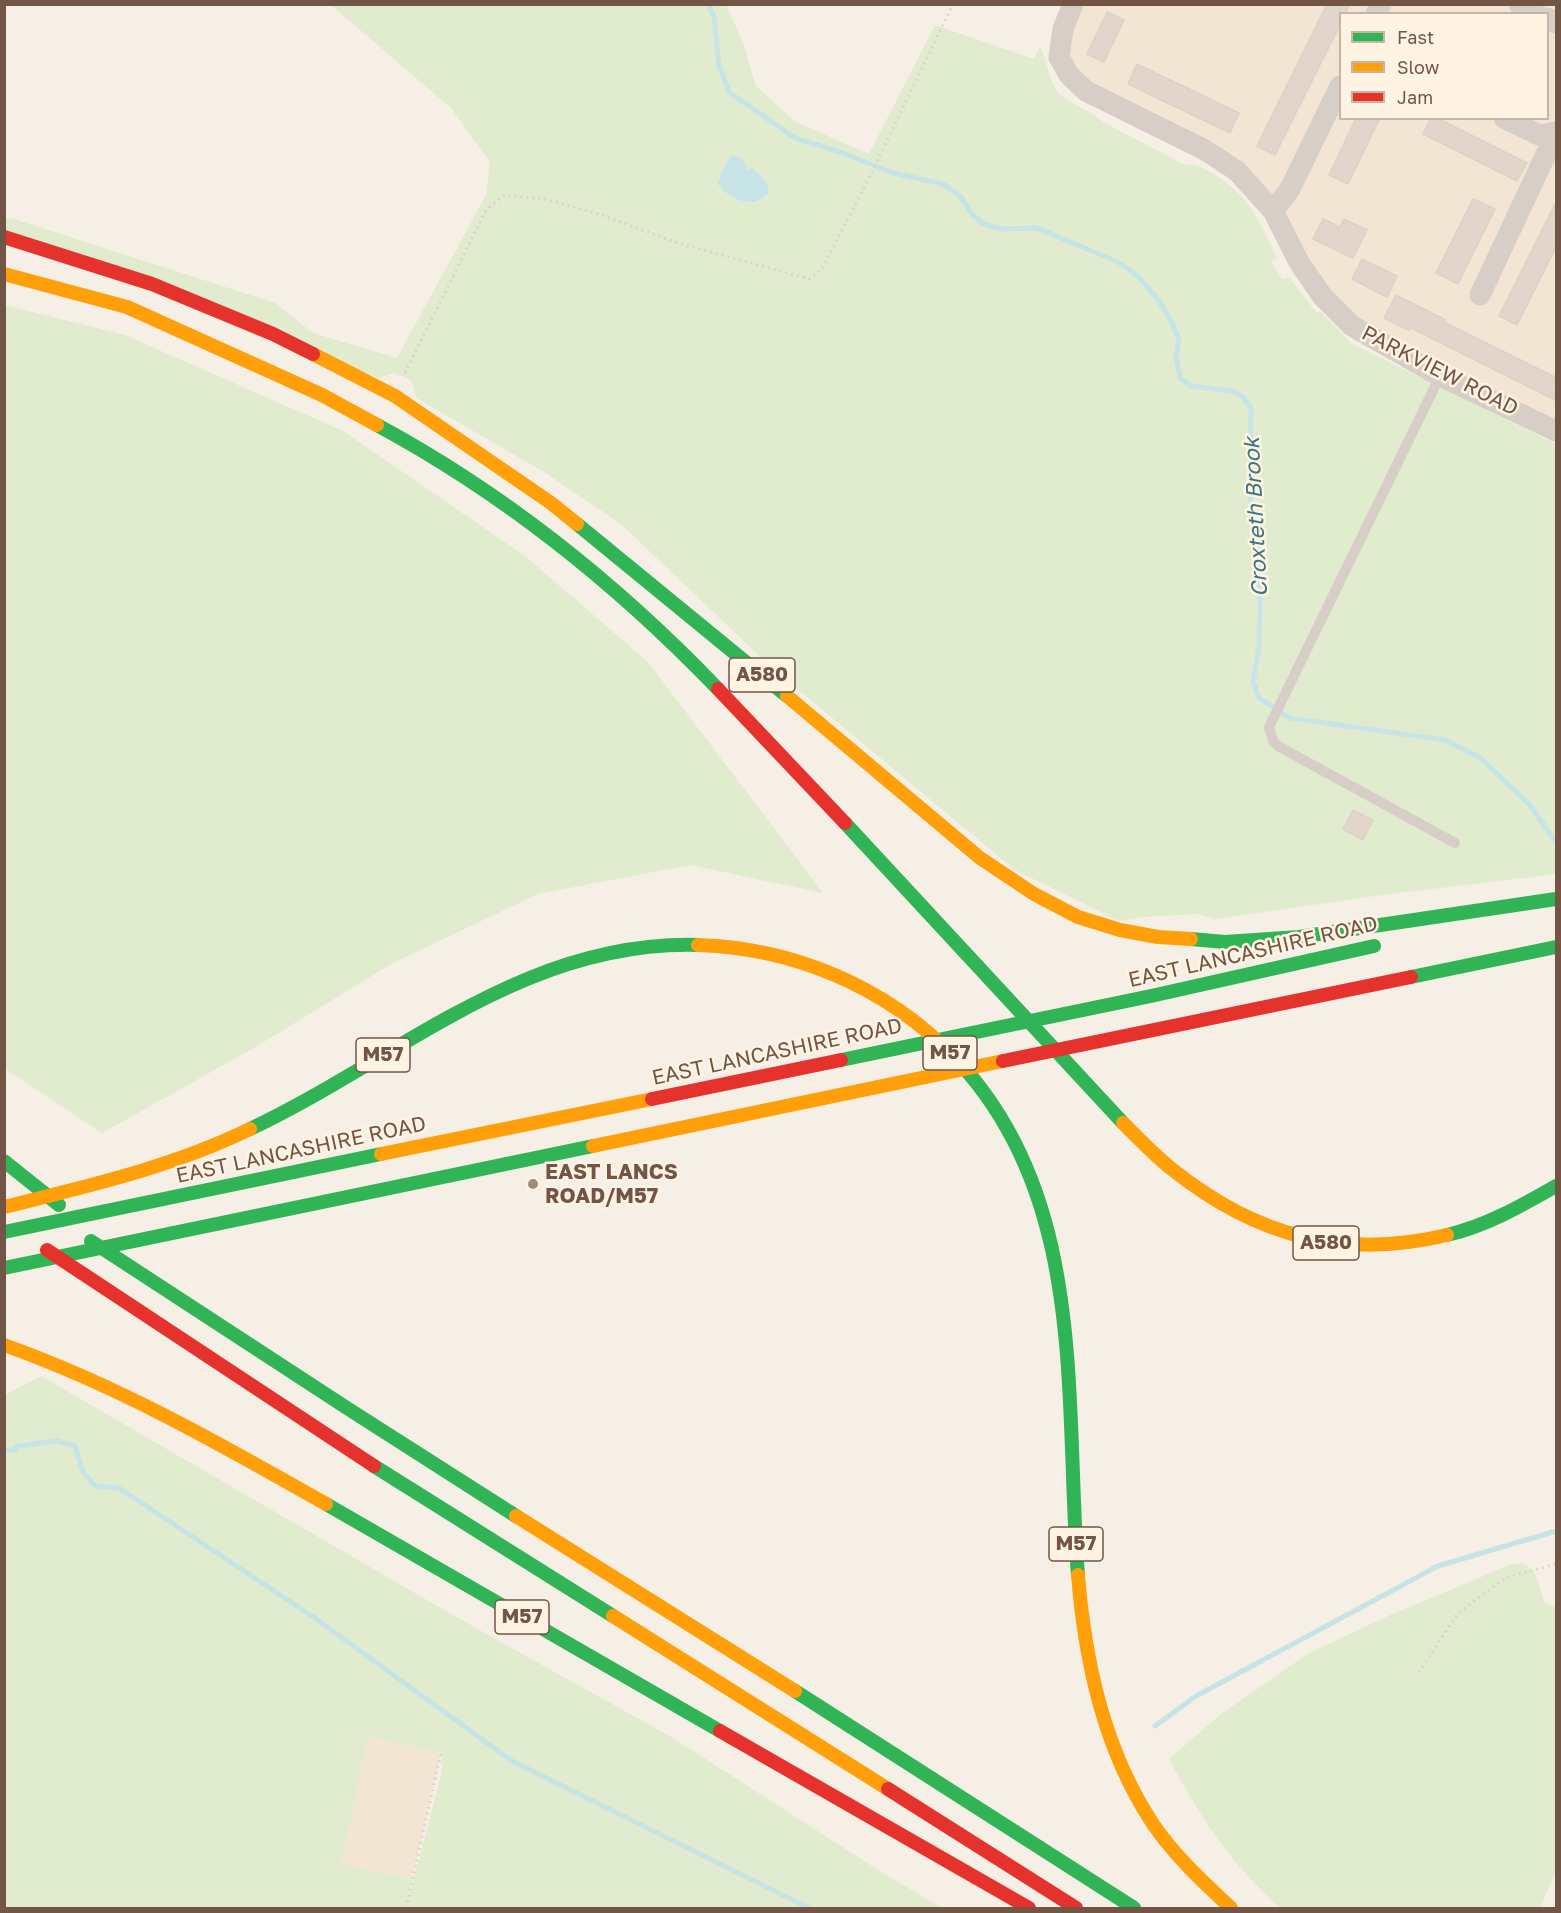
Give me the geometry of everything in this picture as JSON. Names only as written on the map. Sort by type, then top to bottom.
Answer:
[{"type":"highway","name":"A580","points":[[4,237],[152,284],[273,334],[395,396],[551,503],[700,623],[980,858],[1034,894],[1078,917],[1120,930],[1158,937],[1225,942],[1299,937],[1557,901]]},
{"type":"highway","name":"A580","points":[[4,274],[127,307],[322,395],[451,469],[531,524],[628,603],[716,686],[821,796],[1121,1121],[1167,1164],[1214,1199],[1261,1224],[1288,1235],[1312,1241],[1384,1246],[1443,1238],[1497,1220],[1557,1186]]},
{"type":"highway","name":"A580","points":[[1449,929],[1557,901]]},
{"type":"highway","name":"EAST LANCASHIRE ROAD","points":[[4,1232],[1152,996],[1392,942]]},
{"type":"highway","name":"M57","points":[[4,1207],[158,1168],[211,1148],[281,1114],[445,1018],[494,993],[557,966],[596,956],[654,946],[701,944],[740,948],[807,964],[860,987],[916,1022],[954,1057],[985,1094],[1016,1142],[1032,1177],[1050,1233],[1063,1308],[1077,1560],[1085,1633],[1094,1684],[1107,1731],[1127,1776],[1155,1828],[1197,1876],[1231,1908]]},
{"type":"highway","points":[[4,1268],[1557,947]]},
{"type":"highway","points":[[4,1161],[166,1292]]},
{"type":"highway","points":[[14,1189],[341,1406],[1134,1908]]},
{"type":"highway","name":"M57","points":[[4,1221],[121,1301],[347,1449],[1076,1908]]},
{"type":"highway","points":[[4,1226],[33,1240]]},
{"type":"highway","name":"M57","points":[[4,1345],[52,1363],[121,1394],[250,1461],[1029,1908]]},
{"type":"street","name":"PARKVIEW ROAD","points":[[1073,4],[1063,28],[1059,57],[1069,75],[1086,91],[1205,150],[1237,171],[1273,211],[1300,264],[1323,297],[1352,326],[1440,376],[1557,431]]},
{"type":"street","points":[[1519,4],[1533,12]]},
{"type":"street","points":[[1273,211],[1290,189],[1339,90]]},
{"type":"street","points":[[1508,120],[1539,135],[1556,132]]},
{"type":"street","points":[[1480,295],[1556,132]]},
{"type":"lane","points":[[1440,376],[1271,720],[1270,733],[1278,746],[1455,843]]},
{"type":"path","points":[[395,396],[486,210],[505,195],[544,199],[599,214],[678,243],[810,279],[822,269],[871,174],[953,4]]},
{"type":"path","points":[[1419,1672],[1458,1613],[1505,1578],[1557,1564]]},
{"type":"path","points":[[406,1908],[441,1753]]},
{"type":"shaded area","points":[[1073,5],[1556,5],[1556,431],[1352,326],[1237,171],[1069,75],[1063,29]]},
{"type":"shaded area","points":[[368,1735],[441,1753],[412,1879],[340,1864]]},
{"type":"green space","points":[[331,5],[726,5],[743,42],[756,86],[794,121],[869,154],[935,25],[1034,59],[1040,46],[1051,80],[1063,97],[1094,114],[1103,122],[1185,165],[1197,165],[1204,168],[1237,192],[1253,211],[1265,233],[1277,258],[1271,261],[1282,279],[1289,277],[1316,312],[1321,312],[1351,343],[1556,444],[1556,874],[1382,895],[1215,919],[1199,914],[1144,917],[1119,921],[1015,870],[772,668],[621,524],[544,472],[416,398],[411,380],[394,373],[378,378],[5,231],[4,218],[14,219],[275,303],[313,333],[397,358],[486,195],[490,162],[451,108]],"holes":[[[731,155],[745,163],[748,170],[753,170],[762,177],[769,193],[755,201],[739,199],[728,194],[722,171]],[[1353,810],[1373,820],[1363,840],[1343,828]]]},
{"type":"green space","points":[[4,305],[125,335],[343,431],[525,556],[648,662],[823,893],[690,865],[538,894],[391,964],[254,1048],[102,1133],[5,1069]]},
{"type":"green space","points":[[41,1376],[451,1614],[673,1738],[886,1875],[942,1908],[5,1908],[5,1395]],"holes":[[[368,1736],[441,1753],[442,1771],[408,1901],[412,1879],[341,1864]]]},
{"type":"green space","points":[[1523,1563],[1535,1575],[1544,1602],[1556,1607],[1556,1871],[1540,1908],[1280,1908],[1246,1874],[1218,1839],[1169,1759],[1221,1714],[1309,1653],[1388,1616],[1512,1564]]},
{"type":"water","points":[[731,155],[743,159],[748,170],[752,168],[761,176],[766,182],[769,193],[763,198],[749,202],[728,195],[723,190],[718,184]]},
{"type":"building","points":[[1327,4],[1350,4],[1346,12],[1339,12],[1339,27],[1275,155],[1257,146]]},
{"type":"building","points":[[1107,12],[1124,20],[1104,62],[1087,54]]},
{"type":"building","points":[[1137,64],[1239,113],[1230,133],[1128,84]]},
{"type":"building","points":[[1355,120],[1379,120],[1348,184],[1329,175]]},
{"type":"building","points":[[1430,120],[1441,120],[1527,163],[1517,181],[1423,134]]},
{"type":"building","points":[[1473,199],[1495,209],[1458,284],[1436,273]]},
{"type":"building","points":[[1557,200],[1557,245],[1517,325],[1499,316]]},
{"type":"building","points":[[1323,219],[1340,227],[1344,219],[1367,230],[1353,258],[1313,239]]},
{"type":"building","points":[[1362,259],[1397,276],[1387,297],[1352,279]]},
{"type":"building","points":[[1396,295],[1446,320],[1444,322],[1557,378],[1557,401],[1411,328],[1409,330],[1384,318]]},
{"type":"building","points":[[1353,810],[1373,820],[1363,840],[1343,829]]},
{"type":"waterway","name":"Croxteth Brook","points":[[708,4],[714,17],[719,65],[729,92],[795,138],[840,152],[893,173],[943,184],[960,196],[972,214],[984,224],[1001,229],[1037,228],[1118,262],[1138,276],[1157,298],[1172,322],[1179,340],[1176,357],[1180,378],[1191,386],[1232,391],[1243,397],[1251,408],[1250,496],[1259,554],[1260,609],[1259,647],[1253,682],[1259,698],[1290,718],[1445,740],[1479,757],[1529,804],[1556,842]]},
{"type":"waterway","points":[[4,1451],[14,1450],[18,1446],[57,1441],[75,1446],[83,1472],[95,1486],[119,1488],[312,1616],[512,1761],[809,1908]]},
{"type":"waterway","points":[[1155,1726],[1196,1696],[1438,1566],[1556,1531]]},
{"type":"traffic: fast","points":[[377,425],[470,480],[558,544],[641,614],[718,689]]},
{"type":"traffic: fast","points":[[577,524],[787,696]]},
{"type":"traffic: fast","points":[[845,823],[1123,1123]]},
{"type":"traffic: fast","points":[[1191,939],[1225,942],[1299,937],[1556,899]]},
{"type":"traffic: fast","points":[[250,1129],[305,1101],[464,1009],[519,983],[575,962],[635,949],[698,945]]},
{"type":"traffic: fast","points":[[841,1060],[1151,996],[1374,946]]},
{"type":"traffic: fast","points":[[1411,977],[1556,947]]},
{"type":"traffic: fast","points":[[952,1055],[996,1110],[1028,1170],[1048,1234],[1061,1301],[1068,1369],[1078,1575]]},
{"type":"traffic: fast","points":[[4,1268],[593,1146]]},
{"type":"traffic: fast","points":[[4,1232],[381,1154]]},
{"type":"traffic: fast","points":[[4,1161],[59,1205]]},
{"type":"traffic: fast","points":[[1447,1235],[1489,1221],[1556,1186]]},
{"type":"traffic: fast","points":[[91,1241],[516,1516]]},
{"type":"traffic: fast","points":[[374,1466],[613,1616]]},
{"type":"traffic: fast","points":[[326,1504],[720,1731]]},
{"type":"traffic: fast","points":[[795,1691],[1134,1908]]},
{"type":"traffic: slow","points":[[4,274],[127,307],[322,395],[377,425]]},
{"type":"traffic: slow","points":[[313,354],[395,396],[551,503],[577,524]]},
{"type":"traffic: slow","points":[[787,696],[980,858],[1034,894],[1078,917],[1120,930],[1158,937],[1191,939]]},
{"type":"traffic: slow","points":[[698,945],[769,954],[803,963],[836,976],[868,991],[898,1010],[952,1055]]},
{"type":"traffic: slow","points":[[593,1146],[1003,1061]]},
{"type":"traffic: slow","points":[[381,1154],[652,1099]]},
{"type":"traffic: slow","points":[[1123,1123],[1166,1165],[1204,1193],[1236,1212],[1269,1226],[1302,1237],[1336,1243],[1372,1245],[1409,1242],[1447,1235]]},
{"type":"traffic: slow","points":[[4,1207],[160,1165],[250,1129]]},
{"type":"traffic: slow","points":[[4,1345],[128,1397],[208,1438],[326,1504]]},
{"type":"traffic: slow","points":[[516,1516],[795,1691]]},
{"type":"traffic: slow","points":[[1078,1575],[1092,1673],[1110,1736],[1122,1766],[1136,1796],[1170,1847],[1231,1908]]},
{"type":"traffic: slow","points":[[613,1616],[888,1789]]},
{"type":"traffic: jam","points":[[4,237],[152,284],[273,334],[313,354]]},
{"type":"traffic: jam","points":[[718,689],[845,823]]},
{"type":"traffic: jam","points":[[1003,1061],[1411,977]]},
{"type":"traffic: jam","points":[[652,1099],[841,1060]]},
{"type":"traffic: jam","points":[[47,1250],[374,1466]]},
{"type":"traffic: jam","points":[[720,1731],[1029,1908]]},
{"type":"traffic: jam","points":[[888,1789],[1076,1908]]},
{"type":"place","name":"EAST LANCS ROAD/M57","points":[[533,1184]]}]
